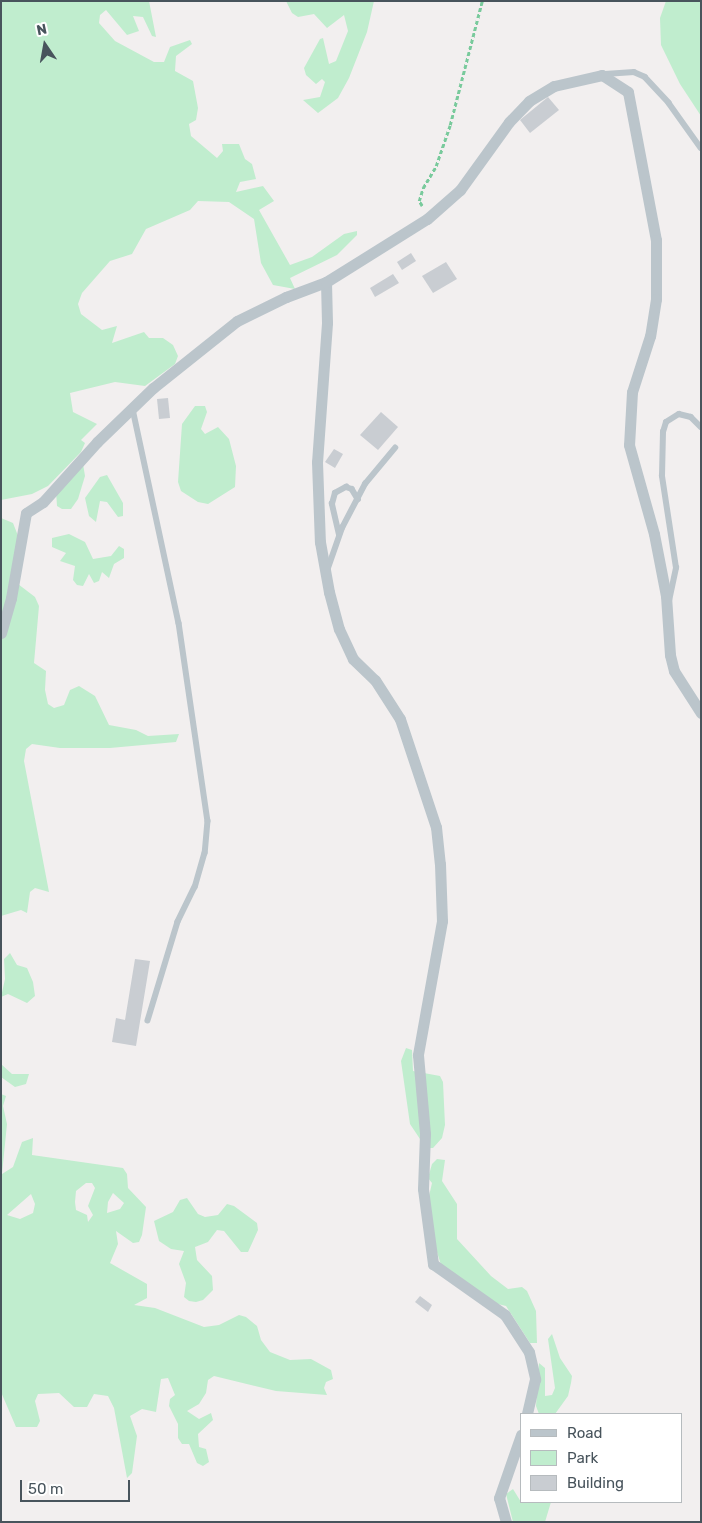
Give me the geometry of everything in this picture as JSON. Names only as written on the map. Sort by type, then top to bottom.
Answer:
[{"type":"street","points":[[1,633],[11,598],[26,512],[43,502],[96,442],[201,347],[237,321],[286,297],[326,282],[427,219],[460,190],[509,122],[529,101],[554,86],[602,75],[628,92],[656,240],[656,299],[650,336],[632,392],[629,445],[654,534],[667,611],[670,655],[674,671],[701,714]]},
{"type":"street","points":[[326,282],[327,323],[317,462],[320,542],[326,576],[338,629],[353,659],[375,680],[400,720],[436,827],[442,921],[418,1055],[425,1134],[424,1189],[433,1264],[504,1315],[529,1352],[535,1379],[527,1413]]},
{"type":"street","points":[[506,1522],[499,1498],[520,1438]]},
{"type":"lane","points":[[602,75],[634,72],[645,77],[669,103],[701,148]]},
{"type":"lane","points":[[132,409],[179,623],[208,821],[205,853],[195,887],[178,922],[148,1021]]},
{"type":"lane","points":[[667,611],[676,568],[662,476],[663,432],[666,422],[679,414],[691,417],[701,427]]},
{"type":"lane","points":[[326,576],[339,536],[358,499],[375,470],[395,448]]},
{"type":"lane","points":[[339,536],[332,504],[335,493],[346,487],[352,489],[358,499]]},
{"type":"path","points":[[427,219],[420,200],[450,125],[482,1]]},
{"type":"green space","points":[[1,1],[149,1],[156,37],[152,36],[143,17],[133,16],[139,31],[127,35],[106,10],[100,15],[99,23],[115,41],[154,62],[164,62],[170,47],[190,40],[192,44],[176,56],[175,71],[193,81],[198,108],[196,120],[189,124],[191,136],[217,158],[223,151],[222,144],[239,144],[245,159],[252,164],[256,179],[240,182],[236,192],[263,186],[274,201],[259,210],[290,265],[312,257],[344,234],[357,231],[357,235],[337,255],[290,278],[295,289],[273,285],[261,263],[254,219],[229,202],[198,201],[190,210],[146,229],[132,254],[110,261],[82,293],[78,304],[81,314],[102,330],[117,326],[112,343],[144,332],[149,338],[163,338],[173,345],[178,356],[175,364],[145,386],[115,382],[70,393],[73,412],[97,424],[81,440],[85,443],[81,452],[48,486],[32,494],[1,500]]},
{"type":"green space","points":[[286,1],[374,1],[367,32],[349,78],[338,98],[318,113],[303,100],[320,97],[325,82],[322,79],[316,84],[306,75],[304,68],[320,39],[323,38],[329,64],[336,61],[348,31],[344,15],[327,28],[314,14],[298,17],[292,13]]},
{"type":"green space","points":[[666,1],[701,1],[701,116],[680,84],[661,45],[660,18]]},
{"type":"green space","points":[[195,406],[205,406],[207,412],[201,429],[205,434],[218,427],[229,439],[236,466],[235,487],[208,504],[198,502],[181,491],[178,482],[182,424]]},
{"type":"green space","points":[[83,464],[85,476],[78,499],[71,509],[62,509],[57,506],[56,491]]},
{"type":"green space","points":[[107,475],[123,503],[123,516],[118,517],[107,502],[100,501],[96,522],[89,516],[85,498],[100,477]]},
{"type":"green space","points":[[1,518],[13,523],[20,541],[18,584],[35,597],[39,606],[34,663],[46,671],[45,690],[48,704],[54,708],[64,705],[70,690],[79,686],[95,696],[109,725],[136,730],[148,736],[179,734],[176,742],[110,748],[60,748],[32,744],[26,749],[24,761],[49,892],[35,888],[30,892],[27,913],[21,910],[1,916]]},
{"type":"green space","points":[[69,534],[85,542],[93,559],[111,556],[119,546],[124,549],[124,558],[114,564],[109,578],[102,572],[99,581],[94,583],[89,574],[83,586],[77,585],[73,580],[75,566],[60,561],[66,553],[52,547],[52,538]]},
{"type":"green space","points":[[10,953],[17,965],[27,968],[33,982],[35,996],[27,1003],[8,994],[1,997],[5,979],[4,959]]},
{"type":"green space","points":[[406,1048],[412,1050],[413,1071],[440,1076],[443,1082],[445,1125],[442,1138],[433,1148],[426,1148],[410,1124],[401,1061]]},
{"type":"green space","points":[[1,1064],[12,1074],[29,1074],[26,1084],[15,1087],[1,1077]]},
{"type":"green space","points":[[1,1094],[6,1096],[3,1106],[7,1124],[2,1174],[13,1167],[22,1142],[33,1138],[32,1155],[123,1168],[127,1174],[128,1188],[146,1207],[142,1235],[139,1242],[133,1243],[116,1231],[118,1244],[110,1263],[147,1284],[147,1298],[134,1305],[155,1308],[204,1327],[219,1325],[239,1315],[246,1317],[257,1326],[261,1340],[270,1352],[290,1360],[311,1359],[331,1370],[333,1379],[326,1382],[324,1388],[327,1395],[276,1391],[214,1376],[208,1380],[206,1393],[199,1404],[187,1411],[199,1419],[211,1413],[213,1420],[198,1434],[199,1447],[206,1449],[209,1462],[203,1466],[197,1463],[189,1444],[182,1444],[178,1438],[178,1424],[169,1406],[170,1399],[175,1395],[168,1378],[161,1379],[156,1412],[142,1409],[130,1416],[137,1436],[132,1473],[127,1478],[114,1408],[108,1396],[94,1394],[87,1407],[74,1407],[59,1393],[38,1394],[35,1401],[40,1421],[37,1427],[16,1427],[1,1392]],"holes":[[[86,1183],[92,1183],[95,1188],[88,1206],[93,1215],[88,1222],[87,1215],[76,1210],[75,1202],[76,1191]],[[113,1193],[124,1203],[120,1209],[107,1213],[108,1202]],[[31,1194],[35,1204],[33,1213],[20,1219],[7,1215]]]},
{"type":"green space","points":[[437,1159],[445,1160],[442,1181],[457,1204],[457,1239],[491,1276],[508,1289],[522,1287],[527,1291],[536,1311],[537,1343],[530,1343],[506,1306],[486,1301],[442,1268],[430,1230],[429,1196],[432,1183],[428,1178],[432,1164]]},
{"type":"green space","points":[[187,1198],[198,1214],[205,1217],[218,1215],[227,1204],[234,1206],[257,1223],[258,1230],[248,1252],[241,1252],[224,1231],[217,1230],[208,1242],[195,1247],[197,1260],[212,1276],[213,1290],[203,1300],[196,1302],[189,1301],[184,1297],[186,1283],[179,1264],[184,1251],[171,1249],[159,1241],[154,1221],[173,1212],[180,1200]]},
{"type":"green space","points":[[552,1334],[560,1358],[572,1376],[568,1396],[556,1413],[539,1413],[536,1406],[539,1363],[545,1368],[545,1396],[552,1395],[555,1388],[548,1339]]},
{"type":"green space","points":[[513,1489],[520,1503],[551,1503],[545,1522],[513,1522],[506,1494]]},
{"type":"building","points":[[548,97],[559,110],[530,133],[520,120]]},
{"type":"building","points":[[411,253],[416,261],[402,270],[397,262]]},
{"type":"building","points":[[446,262],[457,279],[433,293],[422,276]]},
{"type":"building","points":[[393,274],[399,283],[375,297],[370,288]]},
{"type":"building","points":[[168,398],[170,418],[159,419],[157,399]]},
{"type":"building","points":[[381,412],[398,427],[378,450],[360,435]]},
{"type":"building","points":[[334,449],[343,454],[335,468],[325,462]]},
{"type":"building","points":[[135,959],[150,961],[136,1046],[112,1042],[116,1018],[125,1020]]},
{"type":"building","points":[[420,1296],[432,1305],[428,1312],[415,1302]]}]
